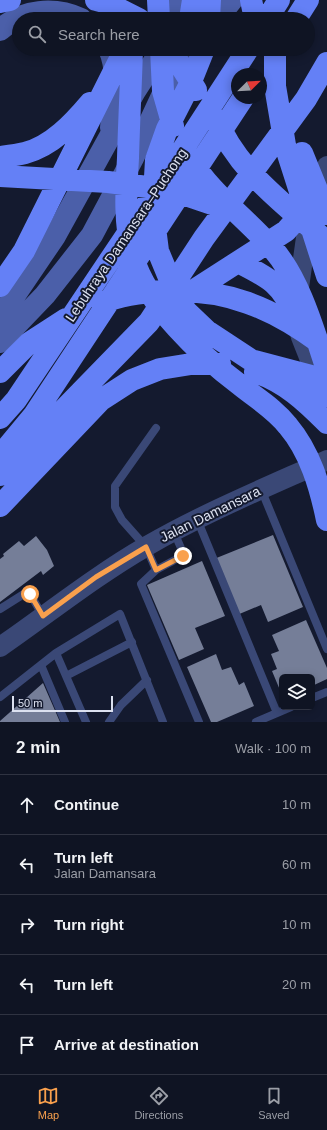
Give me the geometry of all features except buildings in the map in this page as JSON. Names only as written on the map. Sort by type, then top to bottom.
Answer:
[{"type":"highway","points":[[0,2],[10,0]]},
{"type":"highway","points":[[96,0],[107,3],[125,12]]},
{"type":"highway","points":[[136,12],[138,0]]},
{"type":"highway","points":[[158,0],[159,12]]},
{"type":"highway","points":[[191,12],[193,0]]},
{"type":"highway","points":[[209,12],[210,0]]},
{"type":"highway","points":[[251,0],[254,12]]},
{"type":"highway","points":[[272,12],[280,0]]},
{"type":"highway","points":[[278,12],[280,0]]},
{"type":"highway","points":[[300,12],[308,0]]},
{"type":"highway","points":[[0,286],[24,251],[123,56]]},
{"type":"highway","points":[[132,56],[126,213],[133,257],[152,299],[197,348],[238,384],[272,409],[288,426],[304,450],[315,474],[327,520]]},
{"type":"highway","points":[[161,56],[163,92],[174,130],[194,165],[231,210],[274,250],[292,278],[315,332],[327,370]]},
{"type":"highway","points":[[175,56],[219,124],[246,169],[327,242]]},
{"type":"highway","points":[[194,56],[199,74],[219,124]]},
{"type":"highway","points":[[201,56],[190,84],[167,129],[156,160],[153,212],[158,251],[170,280],[186,311],[208,331],[252,360],[327,380]]},
{"type":"highway","name":"Lebuhraya Damansara–Puchong","points":[[0,418],[16,400],[142,212],[243,56]]},
{"type":"highway","points":[[0,475],[149,322],[214,276],[286,231],[319,208],[265,56]]},
{"type":"highway","points":[[264,68],[272,56]]},
{"type":"highway","points":[[276,56],[274,86],[285,145],[327,276]]},
{"type":"highway","points":[[149,322],[204,238],[306,99],[327,63]]},
{"type":"highway","points":[[0,157],[26,153],[51,140],[73,123],[114,74]]},
{"type":"highway","name":"Lebuhraya Damansara–Puchong","points":[[0,456],[34,414],[239,104]]},
{"type":"highway","points":[[0,176],[58,178],[108,182],[171,190],[231,210]]},
{"type":"highway","points":[[0,189],[31,186],[58,178]]},
{"type":"highway","points":[[238,262],[277,285],[288,298],[295,316]]},
{"type":"highway","points":[[0,372],[29,343],[62,321],[106,301],[143,292],[187,290],[212,292],[250,303],[292,322],[327,349]]},
{"type":"highway","points":[[197,348],[250,377],[327,396]]},
{"type":"highway","points":[[0,506],[101,400],[132,380],[160,369],[191,364],[221,364],[242,368],[282,384],[301,397],[327,423]]},
{"type":"main road","points":[[176,12],[177,0]]},
{"type":"main road","points":[[186,12],[197,0]]},
{"type":"main road","points":[[223,12],[232,0]]},
{"type":"main road","points":[[45,12],[60,12]]},
{"type":"main road","points":[[0,30],[12,21]]},
{"type":"main road","points":[[110,136],[116,80],[113,56]]},
{"type":"main road","points":[[0,317],[55,236],[135,91],[157,56]]},
{"type":"main road","points":[[0,342],[45,295],[92,235],[133,158],[162,96],[191,56]]},
{"type":"street","points":[[327,166],[295,316],[301,337],[327,402]]},
{"type":"street","name":"Jalan Damansara","points":[[0,647],[96,577],[146,547],[197,519],[327,460]]},
{"type":"lane","points":[[156,428],[115,486],[116,507],[122,520],[146,547],[156,570]]},
{"type":"lane","points":[[261,489],[327,649]]},
{"type":"lane","points":[[197,519],[277,713]]},
{"type":"lane","points":[[174,531],[184,556],[156,570],[141,584],[199,722]]},
{"type":"lane","points":[[0,609],[27,592],[30,594],[43,616]]},
{"type":"lane","points":[[0,697],[56,653],[120,614],[164,722]]},
{"type":"lane","points":[[66,676],[132,642]]},
{"type":"lane","points":[[56,653],[86,722]]},
{"type":"lane","points":[[41,665],[65,722]]},
{"type":"lane","points":[[109,722],[121,705],[147,680]]},
{"type":"lane","points":[[315,697],[327,692]]},
{"type":"lane","points":[[256,722],[284,710]]},
{"type":"route","points":[[30,594],[43,616],[96,577],[146,547],[156,570],[183,556]]}]
